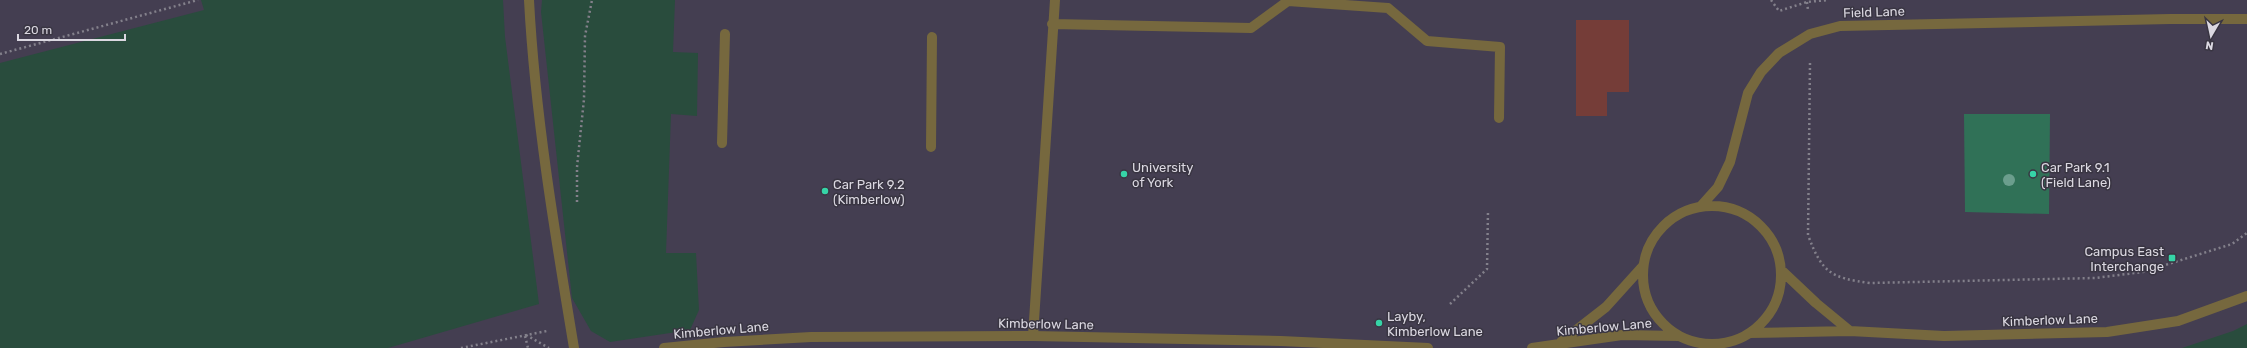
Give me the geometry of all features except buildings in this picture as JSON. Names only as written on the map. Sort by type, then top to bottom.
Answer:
[{"type":"street","points":[[529,0],[531,39],[555,228],[574,348]]},
{"type":"street","points":[[1033,336],[1052,24],[1055,0]]},
{"type":"street","points":[[1052,24],[1251,28],[1288,1],[1388,8],[1427,41],[1500,47],[1499,118]]},
{"type":"street","name":"Field Lane","points":[[1701,206],[1718,187],[1730,162],[1748,93],[1761,72],[1779,53],[1810,34],[1840,26],[2170,19],[2247,19]]},
{"type":"street","points":[[722,142],[725,34]]},
{"type":"street","points":[[931,147],[932,37]]},
{"type":"street","points":[[1701,206],[1726,207],[1750,216],[1768,234],[1777,251],[1781,270],[1778,294],[1768,315],[1750,333],[1727,342],[1702,343],[1678,336],[1663,324],[1651,308],[1644,290],[1643,266],[1648,247],[1660,228],[1679,213],[1701,206]]},
{"type":"street","points":[[1559,343],[1587,324],[1606,307],[1643,266]]},
{"type":"street","points":[[1781,270],[1850,331]]},
{"type":"street","name":"Kimberlow Lane","points":[[1750,333],[1850,331],[1944,336],[2107,332],[2178,321],[2247,296]]},
{"type":"street","name":"Kimberlow Lane","points":[[1532,348],[1622,335],[1678,336]]},
{"type":"street","name":"Kimberlow Lane","points":[[664,348],[724,342],[811,337],[1033,336],[1274,341],[1428,348]]},
{"type":"path","points":[[0,54],[198,0]]},
{"type":"path","points":[[577,205],[577,167],[584,100],[585,36],[592,0]]},
{"type":"path","points":[[1771,0],[1779,11],[1807,2],[1828,0]]},
{"type":"path","points":[[1807,2],[1810,34],[1810,160],[1808,235],[1815,255],[1827,271],[1846,280],[1870,283],[2095,278],[2143,272],[2232,244],[2247,233]]},
{"type":"path","points":[[1450,304],[1487,269],[1488,211]]},
{"type":"path","points":[[525,335],[528,348]]},
{"type":"path","points":[[461,348],[525,335],[549,348]]},
{"type":"shaded area","name":"University of York","points":[[0,0],[2247,0],[2247,348],[0,348]]},
{"type":"green space","points":[[201,0],[503,0],[505,37],[539,304],[388,348],[0,348],[0,63],[204,10]]},
{"type":"green space","points":[[542,0],[675,0],[673,52],[698,53],[697,116],[671,114],[666,253],[696,253],[699,310],[690,330],[610,342],[591,331],[572,298],[541,12]]},
{"type":"green space","points":[[1964,114],[2050,114],[2049,214],[1965,212]]},
{"type":"green space","points":[[2247,324],[2247,348],[2182,348],[2233,331]]},
{"type":"place","name":"University of York","points":[[1124,174]]},
{"type":"place","name":"Car Park 9.1 (Field Lane)","points":[[2033,174]]},
{"type":"place","name":"Car Park 9.2 (Kimberlow)","points":[[825,191]]},
{"type":"place","name":"Campus East Interchange","points":[[2172,258]]},
{"type":"place","name":"Layby, Kimberlow Lane","points":[[1379,323]]}]
